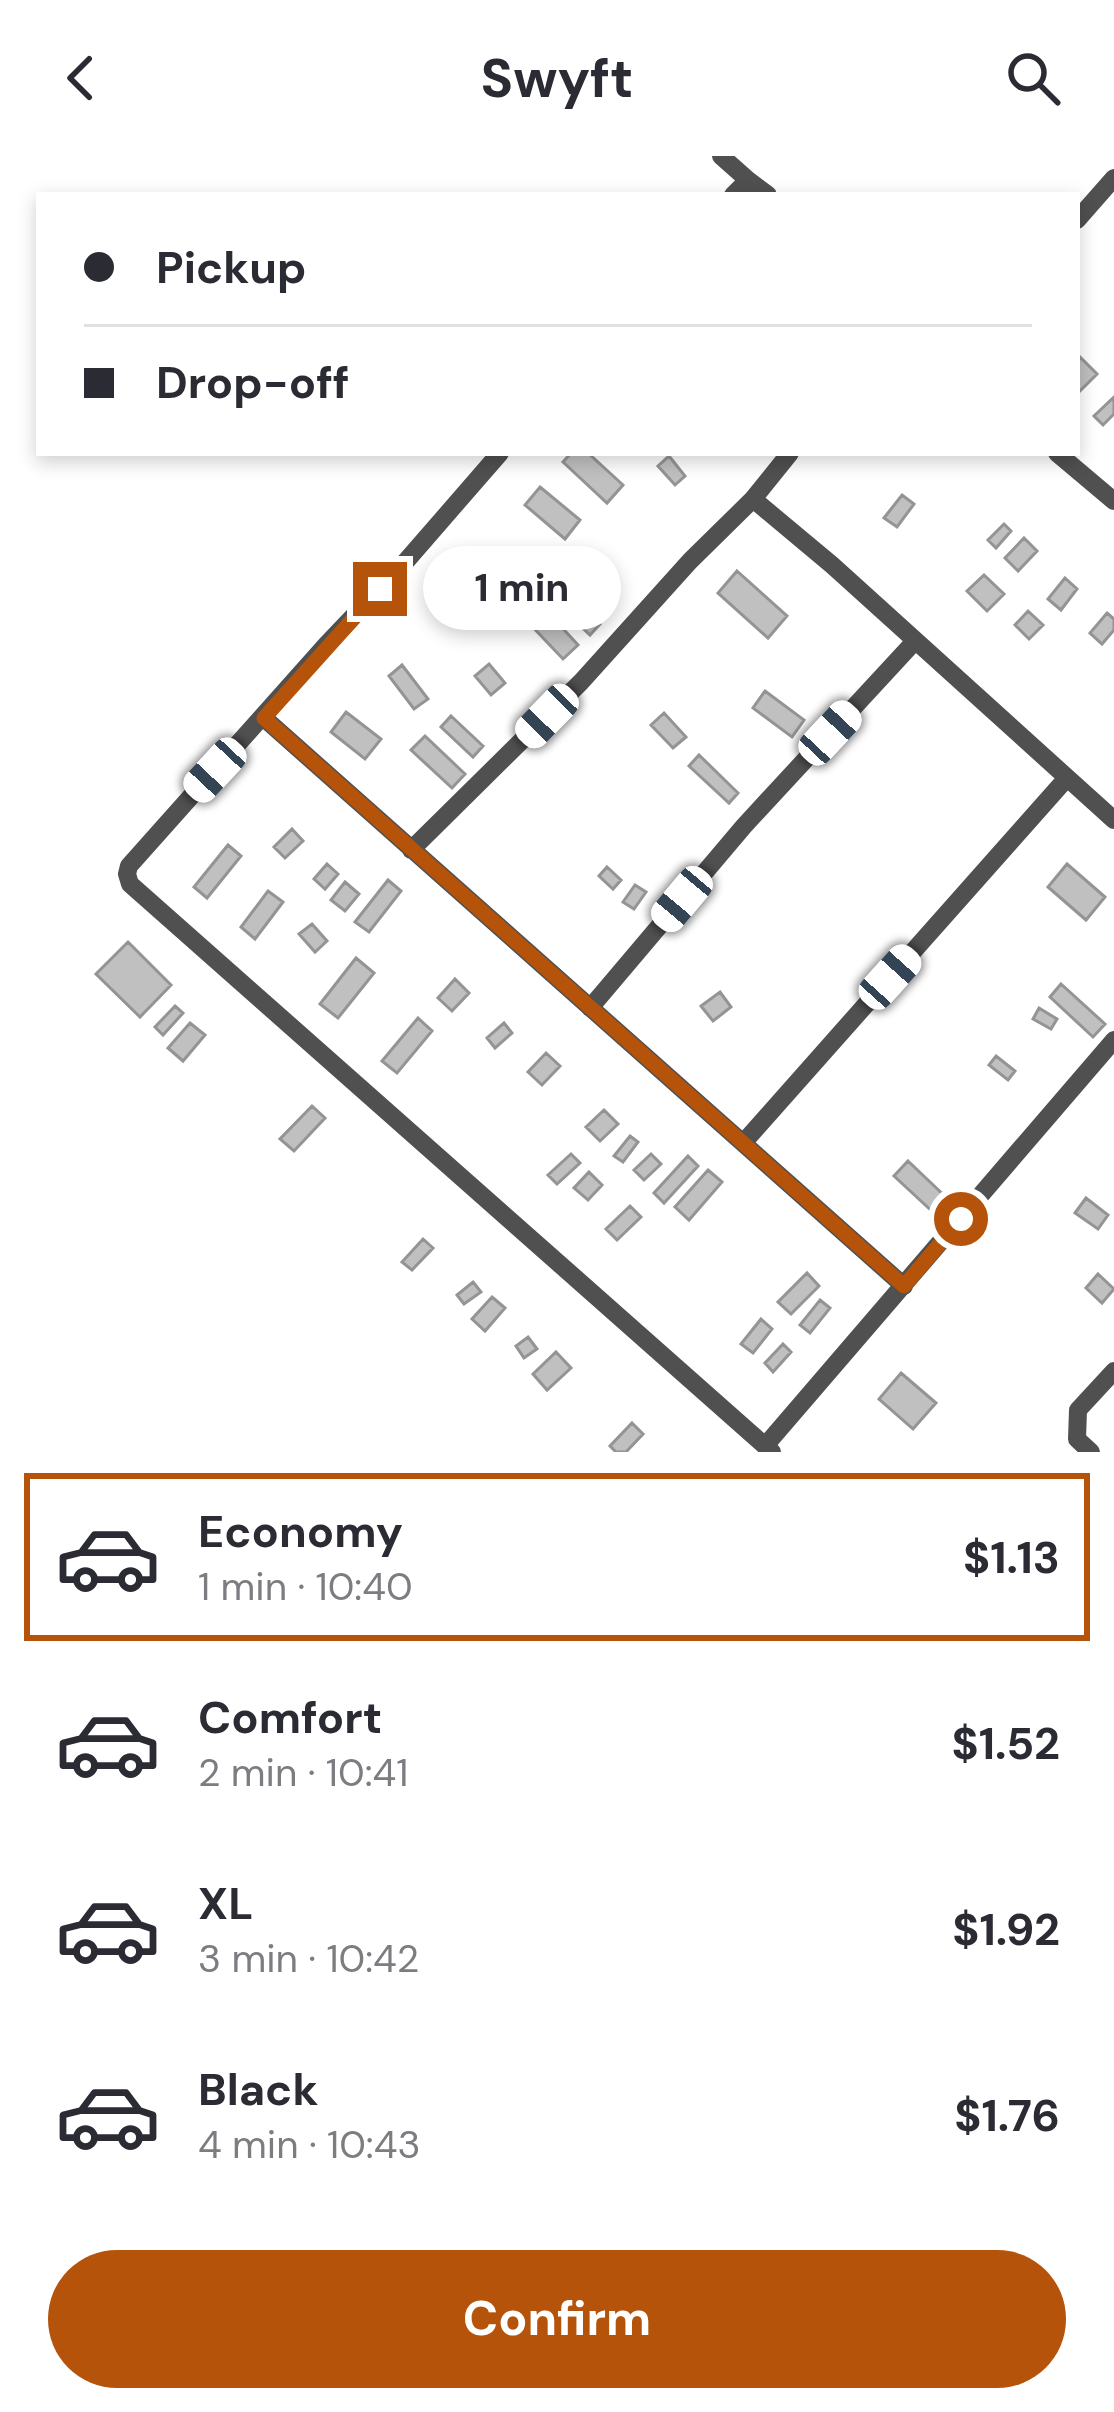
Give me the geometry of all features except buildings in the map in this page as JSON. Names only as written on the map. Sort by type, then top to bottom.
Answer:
[{"type":"street","points":[[721,156],[764,192]]},
{"type":"street","points":[[1080,217],[1114,178]]},
{"type":"street","points":[[736,192],[748,180]]},
{"type":"street","points":[[497,456],[129,866],[130,884],[768,1449],[1114,1040]]},
{"type":"street","points":[[412,850],[581,682],[788,456]]},
{"type":"street","points":[[1062,456],[1114,500]]},
{"type":"street","points":[[753,499],[1114,820]]},
{"type":"street","points":[[590,1008],[744,826],[915,640]]},
{"type":"street","points":[[264,718],[904,1286]]},
{"type":"street","points":[[744,1142],[1066,779]]},
{"type":"street","points":[[1090,1452],[1077,1439],[1078,1410],[1114,1371]]},
{"type":"route","points":[[380,589],[264,718],[904,1286],[961,1219]]}]
